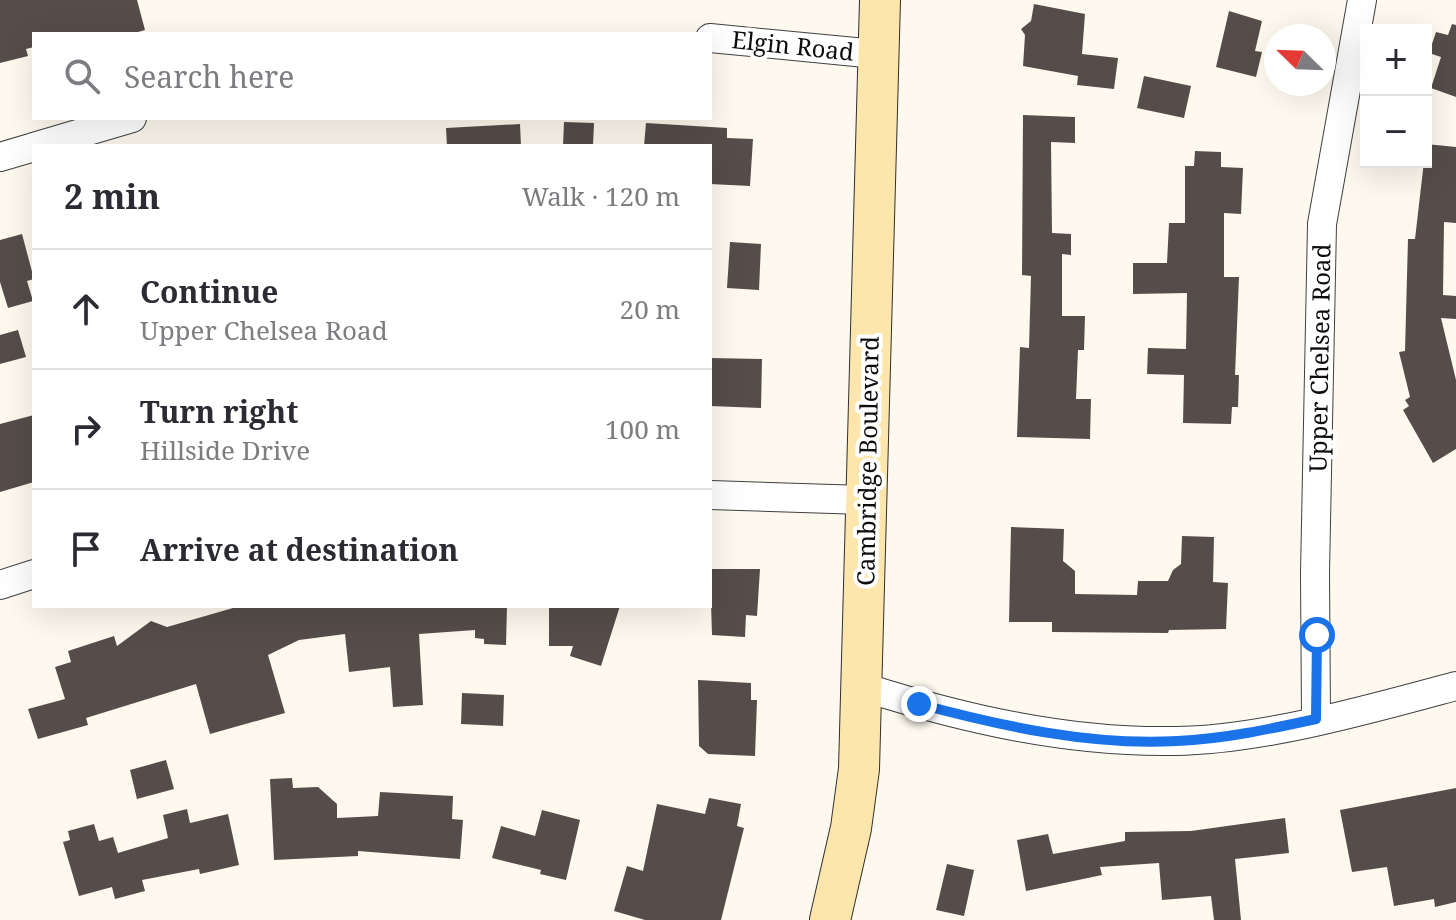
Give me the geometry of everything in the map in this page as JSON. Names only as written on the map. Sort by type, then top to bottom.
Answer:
[{"type":"street","name":"Cambridge Boulevard","points":[[830,920],[851,828],[859,769],[876,54],[880,0]]},
{"type":"street","name":"Upper Chelsea Road","points":[[1316,719],[1315,541],[1322,224],[1362,0]]},
{"type":"street","name":"Elgin Road","points":[[712,38],[876,54]]},
{"type":"street","points":[[42,144],[125,120]]},
{"type":"street","points":[[0,157],[32,147]]},
{"type":"street","points":[[712,495],[864,500]]},
{"type":"street","points":[[0,585],[32,575]]},
{"type":"street","points":[[863,687],[972,719],[1070,736],[1176,741],[1247,734],[1355,714],[1456,686]]},
{"type":"building","points":[[0,0],[137,0],[145,30],[32,32],[32,48],[26,49],[28,56],[0,63]]},
{"type":"building","points":[[1034,4],[1085,14],[1082,54],[1118,58],[1114,89],[1077,85],[1078,76],[1023,66],[1025,35],[1021,29],[1031,21]]},
{"type":"building","points":[[1229,11],[1262,21],[1255,51],[1262,52],[1256,77],[1216,67]]},
{"type":"building","points":[[1452,24],[1456,25],[1456,97],[1432,88],[1441,57],[1432,54],[1432,44],[1436,32],[1448,35]]},
{"type":"building","points":[[1144,76],[1191,86],[1184,118],[1137,108]]},
{"type":"building","points":[[1023,115],[1075,117],[1075,143],[1051,142],[1052,233],[1071,234],[1071,255],[1062,254],[1062,316],[1085,316],[1084,350],[1078,350],[1076,399],[1091,399],[1090,439],[1017,437],[1020,347],[1029,348],[1031,276],[1022,275]]},
{"type":"building","points":[[564,122],[594,123],[593,144],[563,144]]},
{"type":"building","points":[[646,123],[727,128],[727,138],[753,139],[750,186],[712,184],[712,144],[644,144]]},
{"type":"building","points":[[520,124],[521,144],[447,144],[446,128]]},
{"type":"building","points":[[1432,145],[1456,147],[1456,223],[1444,222],[1443,295],[1456,296],[1456,319],[1441,318],[1456,380],[1456,449],[1433,463],[1403,410],[1409,406],[1405,400],[1410,397],[1399,352],[1405,351],[1408,239],[1415,239],[1423,168],[1432,168]]},
{"type":"building","points":[[1195,151],[1221,152],[1221,167],[1243,168],[1241,214],[1224,213],[1224,277],[1239,277],[1235,375],[1239,375],[1238,407],[1232,407],[1231,424],[1183,423],[1184,375],[1147,374],[1148,348],[1186,349],[1187,293],[1133,294],[1133,263],[1167,263],[1169,223],[1185,223],[1185,166],[1194,166]]},
{"type":"building","points":[[22,234],[32,272],[32,280],[27,281],[32,301],[8,308],[0,282],[0,240]]},
{"type":"building","points":[[730,242],[761,244],[759,290],[727,288]]},
{"type":"building","points":[[18,330],[26,357],[0,364],[0,335]]},
{"type":"building","points":[[712,358],[762,359],[761,408],[712,406]]},
{"type":"building","points":[[32,416],[32,483],[0,492],[0,424]]},
{"type":"building","points":[[1011,527],[1064,529],[1063,561],[1075,571],[1075,594],[1137,595],[1138,581],[1168,581],[1173,570],[1181,564],[1182,536],[1214,537],[1213,582],[1228,583],[1226,629],[1169,630],[1168,633],[1052,632],[1052,622],[1009,622]]},
{"type":"building","points":[[712,569],[760,569],[757,616],[746,615],[745,637],[712,635]]},
{"type":"building","points":[[233,608],[507,608],[506,645],[484,644],[484,639],[475,638],[475,630],[419,634],[423,705],[393,707],[390,667],[349,672],[345,634],[299,640],[268,655],[285,713],[210,734],[196,684],[86,718],[88,725],[38,739],[28,709],[65,699],[55,667],[71,662],[68,651],[114,636],[117,646],[151,621],[167,627]]},
{"type":"building","points":[[549,608],[619,608],[601,666],[570,656],[573,646],[549,646]]},
{"type":"building","points":[[698,680],[751,683],[751,700],[757,700],[755,756],[708,754],[699,746]]},
{"type":"building","points":[[462,693],[504,695],[503,726],[461,724]]},
{"type":"building","points":[[166,760],[174,789],[137,799],[130,770]]},
{"type":"building","points":[[292,778],[293,788],[318,787],[337,804],[337,818],[378,816],[380,792],[453,796],[452,819],[463,820],[460,859],[358,851],[358,856],[274,860],[270,779]]},
{"type":"building","points":[[1456,788],[1456,902],[1435,907],[1434,899],[1394,906],[1387,867],[1352,872],[1340,810]]},
{"type":"building","points":[[709,798],[741,804],[737,826],[744,828],[721,920],[645,920],[614,911],[627,866],[643,871],[657,804],[705,814]]},
{"type":"building","points":[[187,809],[190,823],[228,814],[239,865],[200,874],[199,869],[142,880],[145,891],[115,899],[112,887],[79,896],[63,842],[70,840],[68,831],[94,824],[99,841],[113,837],[118,853],[168,838],[163,815]]},
{"type":"building","points":[[542,810],[580,820],[566,880],[540,874],[541,870],[492,858],[501,826],[535,836]]},
{"type":"building","points":[[1285,818],[1289,853],[1235,859],[1241,920],[1214,920],[1211,896],[1162,900],[1159,863],[1100,867],[1102,875],[1026,891],[1017,840],[1048,834],[1053,854],[1125,841],[1125,832],[1191,831]]},
{"type":"building","points":[[947,864],[974,870],[964,916],[936,910]]},
{"type":"route","points":[[919,704],[972,719],[1070,736],[1176,741],[1247,734],[1316,719],[1317,635]]}]
